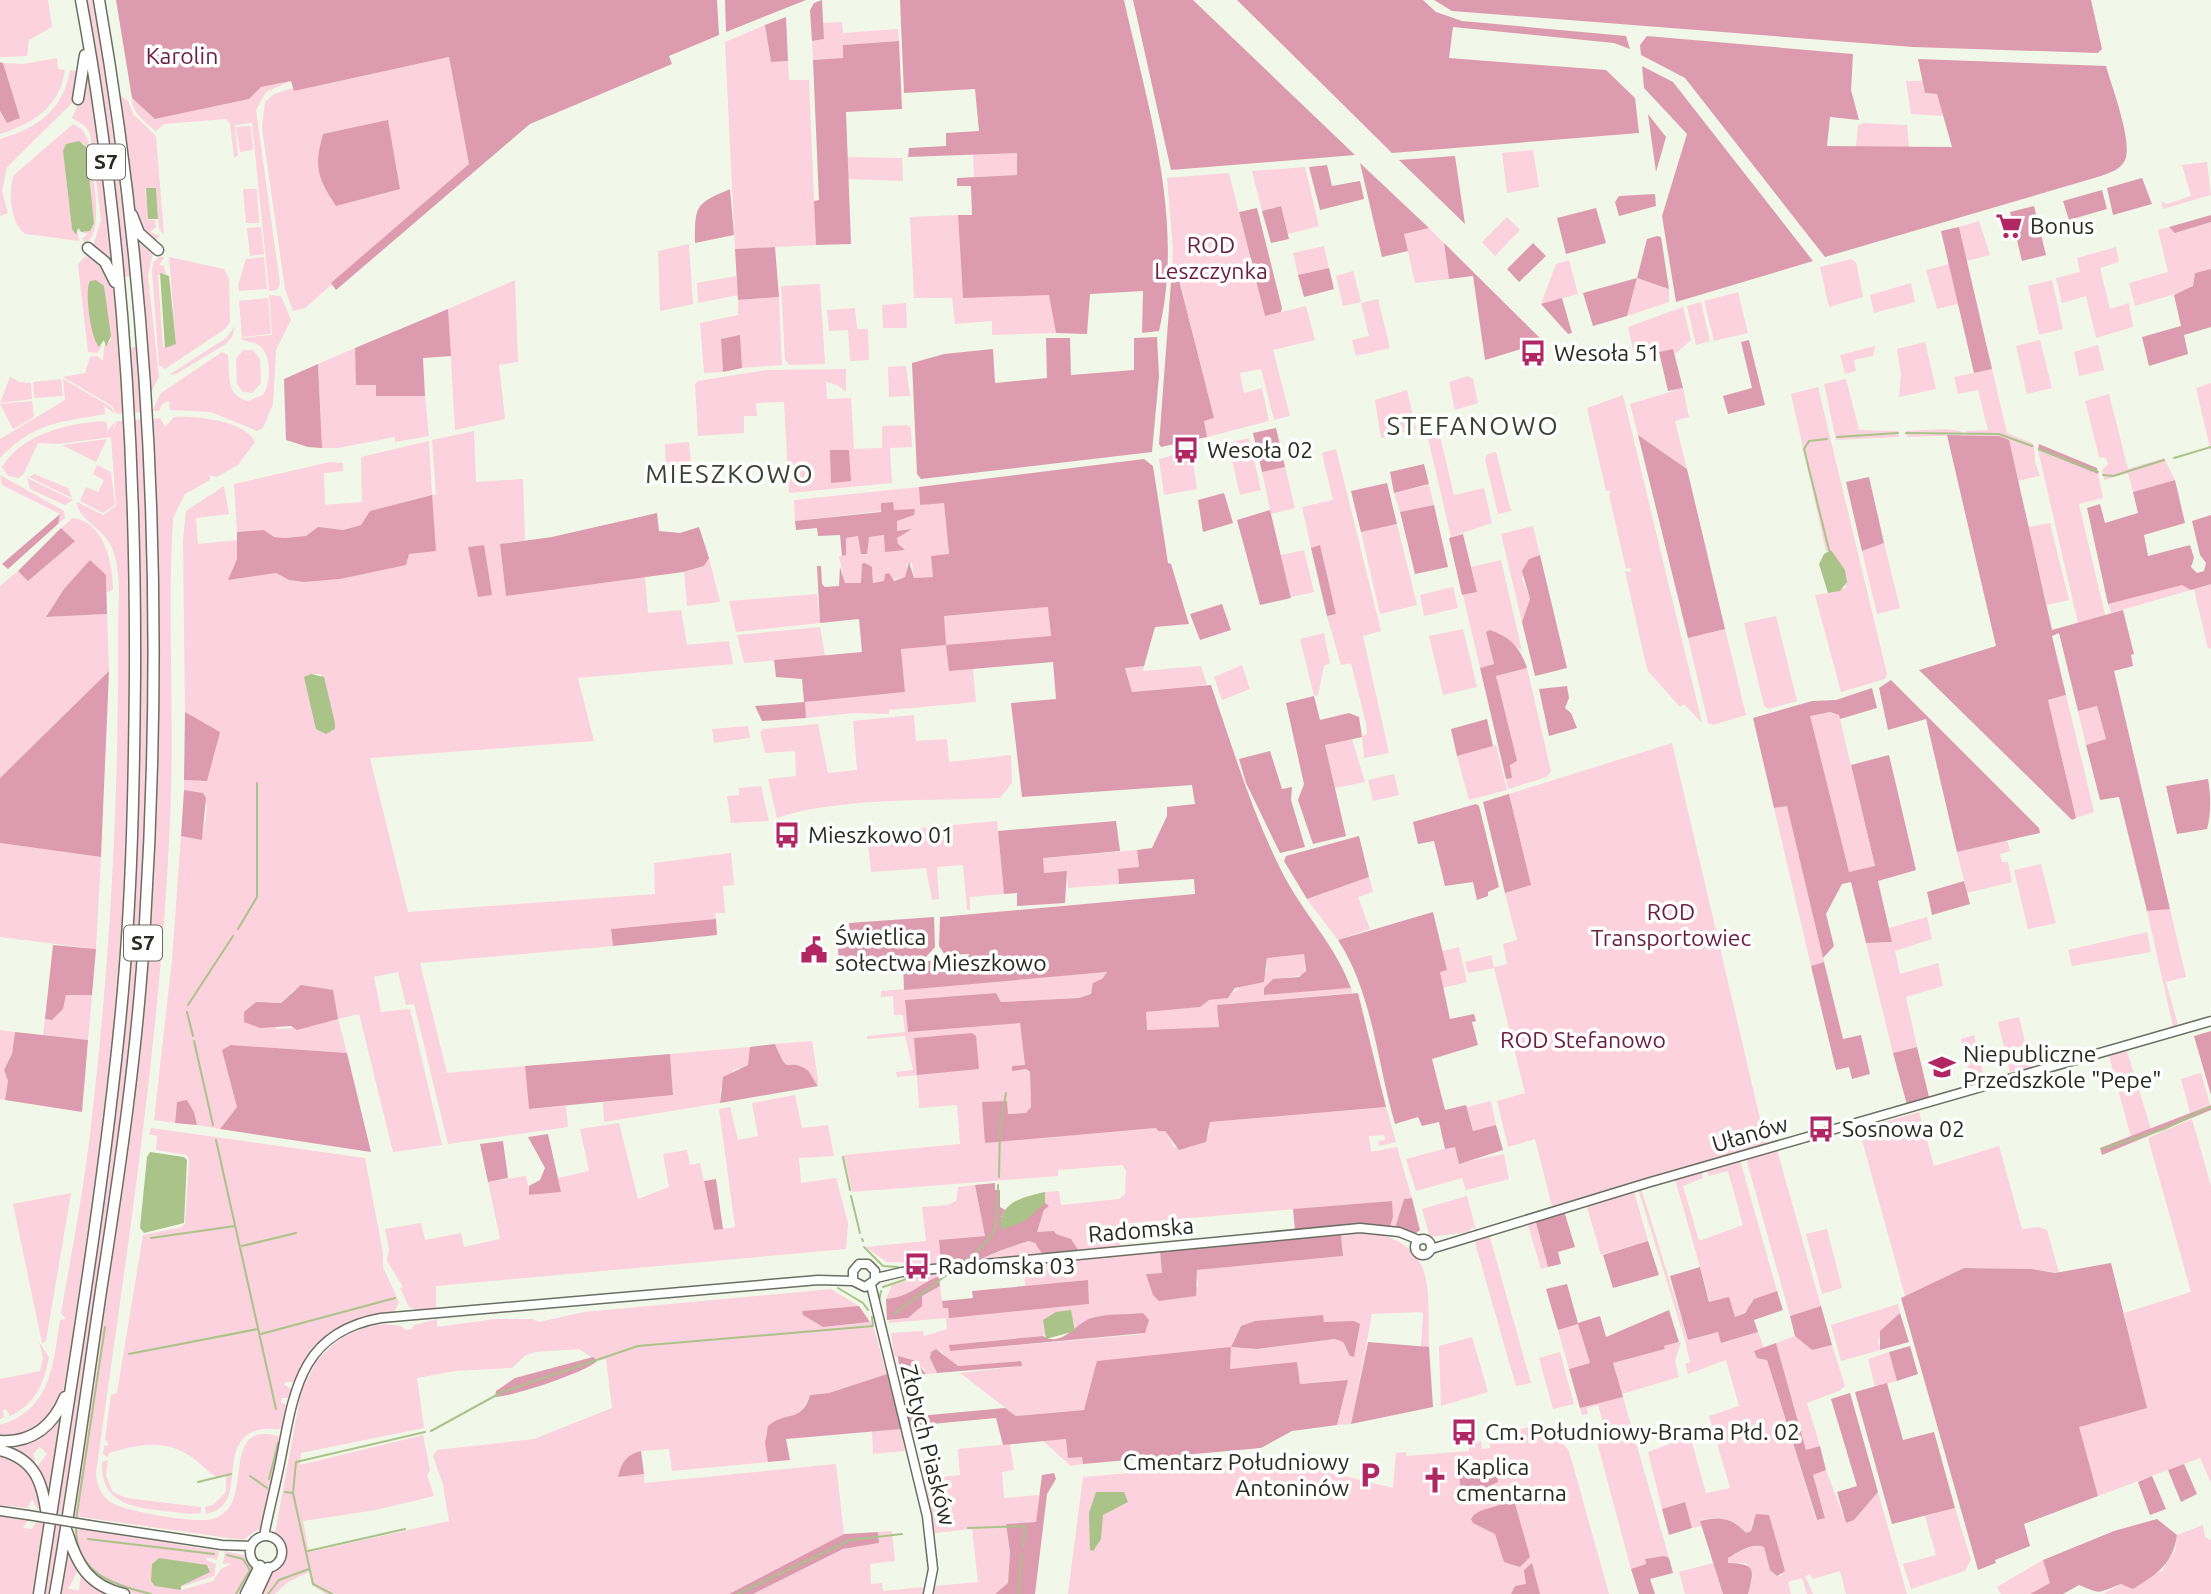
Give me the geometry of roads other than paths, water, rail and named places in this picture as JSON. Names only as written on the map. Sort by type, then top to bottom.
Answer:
[{"type":"highway","name":"S7","points":[[39,1594],[106,1145],[121,1009],[130,877],[136,547],[121,312],[109,185],[81,0]]},
{"type":"highway","name":"S7","points":[[55,1594],[121,1161],[145,926],[153,664],[153,550],[148,434],[125,185],[99,0]]},
{"type":"highway","points":[[78,99],[85,65],[84,12]]},
{"type":"highway","points":[[125,185],[136,227],[158,250]]},
{"type":"highway","points":[[88,248],[102,258],[112,272],[121,312]]},
{"type":"highway","points":[[148,434],[152,398]]},
{"type":"highway","points":[[0,1441],[27,1438],[48,1426],[59,1410],[71,1380]]},
{"type":"highway","points":[[0,1450],[21,1458],[39,1478],[49,1529]]},
{"type":"highway","points":[[66,1530],[74,1555],[83,1570],[101,1585],[124,1594]]},
{"type":"highway","points":[[246,1594],[264,1567]]},
{"type":"highway","points":[[256,1594],[264,1567]]},
{"type":"street","name":"Ułanów","points":[[1430,1245],[2211,1021]]},
{"type":"street","name":"Radomska","points":[[872,1280],[893,1273],[1360,1228],[1391,1231],[1417,1242]]},
{"type":"street","points":[[1417,1242],[1430,1245],[1421,1255],[1417,1242]]},
{"type":"street","points":[[251,1550],[268,1537],[299,1378],[314,1353],[336,1333],[349,1326],[396,1317],[853,1277],[872,1280],[869,1264],[862,1263],[853,1277]]},
{"type":"street","name":"Złotych Piasków","points":[[872,1280],[874,1306],[927,1516],[933,1569],[928,1594]]},
{"type":"street","points":[[0,1511],[251,1550],[264,1567],[277,1563],[281,1556],[280,1545],[268,1537]]},
{"type":"waterway","points":[[1837,437],[1898,433]]},
{"type":"waterway","points":[[1906,433],[1999,434],[2032,446]]},
{"type":"waterway","points":[[1827,439],[1809,441],[1804,449],[1829,550]]},
{"type":"waterway","points":[[2174,458],[2211,447]]},
{"type":"waterway","points":[[2039,449],[2098,472]]},
{"type":"waterway","points":[[2103,475],[2113,476],[2164,460]]},
{"type":"waterway","points":[[238,929],[257,897],[257,783]]},
{"type":"waterway","points":[[188,1005],[233,936]]},
{"type":"waterway","points":[[187,1012],[193,1036]]},
{"type":"waterway","points":[[194,1041],[213,1125]]},
{"type":"waterway","points":[[999,1177],[1000,1128],[1006,1093]]},
{"type":"waterway","points":[[2102,1149],[2164,1129],[2210,1107]]},
{"type":"waterway","points":[[216,1140],[276,1409]]},
{"type":"waterway","points":[[843,1157],[850,1190]]},
{"type":"waterway","points":[[964,1262],[985,1244],[994,1229],[998,1185]]},
{"type":"waterway","points":[[851,1196],[860,1233]]},
{"type":"waterway","points":[[151,1238],[235,1226]]},
{"type":"waterway","points":[[242,1246],[296,1233]]},
{"type":"waterway","points":[[864,1247],[883,1266],[898,1267]]},
{"type":"waterway","points":[[894,1314],[948,1274]]},
{"type":"waterway","points":[[883,1287],[910,1278]]},
{"type":"waterway","points":[[838,1288],[863,1303],[868,1310]]},
{"type":"waterway","points":[[879,1301],[881,1291]]},
{"type":"waterway","points":[[261,1334],[395,1298]]},
{"type":"waterway","points":[[431,1431],[502,1392],[638,1346],[873,1326],[872,1317]]},
{"type":"waterway","points":[[76,1520],[105,1327]]},
{"type":"waterway","points":[[129,1354],[258,1329]]},
{"type":"waterway","points":[[332,1594],[313,1584],[293,1493],[296,1462],[425,1432]]},
{"type":"waterway","points":[[269,1479],[278,1443]]},
{"type":"waterway","points":[[198,1482],[231,1474]]},
{"type":"waterway","points":[[250,1476],[267,1488]]},
{"type":"waterway","points":[[285,1492],[293,1493]]},
{"type":"waterway","points":[[76,1525],[77,1541],[89,1566],[110,1581],[151,1594]]},
{"type":"waterway","points":[[968,1528],[1025,1526],[1023,1547]]},
{"type":"waterway","points":[[308,1551],[405,1529]]},
{"type":"waterway","points":[[738,1594],[850,1540],[902,1534]]},
{"type":"waterway","points":[[88,1539],[214,1554]]},
{"type":"waterway","points":[[1019,1594],[1021,1554]]},
{"type":"waterway","points":[[227,1555],[243,1559],[250,1570],[236,1594]]},
{"type":"waterway","points":[[268,1594],[279,1580],[309,1569]]},
{"type":"place","name":"Bonus","points":[[2009,226]]},
{"type":"place","name":"Wesoła 51","points":[[1533,353]]},
{"type":"place","name":"Wesoła 02","points":[[1186,450]]},
{"type":"place","name":"Mieszkowo 01","points":[[787,835]]},
{"type":"place","name":"Świetlica sołectwa Mieszkowo","points":[[814,950]]},
{"type":"place","name":"Niepubliczne Przedszkole \"Pepe\"","points":[[1942,1067]]},
{"type":"place","name":"Sosnowa 02","points":[[1821,1129]]},
{"type":"place","name":"Radomska 03","points":[[917,1266]]},
{"type":"place","name":"Cm. Południowy-Brama Płd. 02","points":[[1464,1432]]},
{"type":"place","name":"Cmentarz Południowy Antoninów","points":[[1370,1475]]},
{"type":"place","name":"Kaplica cmentarna","points":[[1435,1480]]},
{"type":"district","name":"STEFANOWO","points":[[1473,426]]},
{"type":"district","name":"MIESZKOWO","points":[[730,474]]},
{"type":"park label","name":"Karolin","points":[[182,56]]},
{"type":"park label","name":"ROD Leszczynka","points":[[1211,258]]},
{"type":"park label","name":"ROD Transportowiec","points":[[1671,925]]},
{"type":"park label","name":"ROD Stefanowo","points":[[1583,1040]]}]
